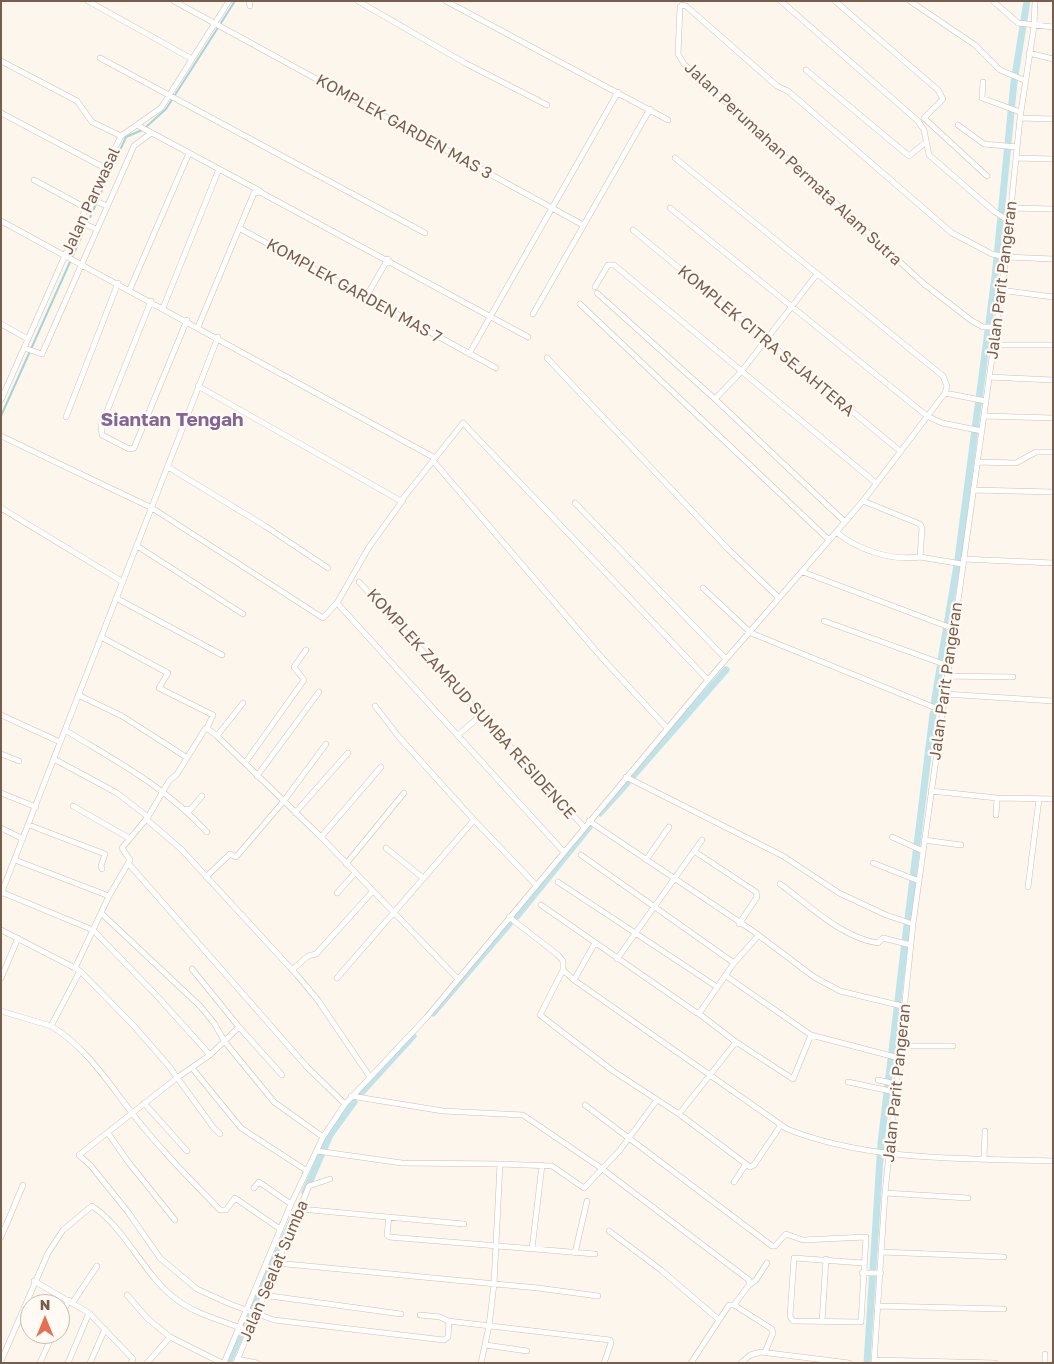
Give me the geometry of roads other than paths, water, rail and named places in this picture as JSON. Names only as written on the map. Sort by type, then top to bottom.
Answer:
[{"type":"street","points":[[88,1],[192,59]]},
{"type":"street","name":"KOMPLEK GARDEN MAS 3","points":[[174,1],[583,225]]},
{"type":"street","name":"Jalan Parwasal","points":[[1,400],[28,349],[28,340],[83,223],[86,208],[93,200],[105,168],[121,136],[156,113],[171,97],[192,59],[216,25],[229,1]]},
{"type":"street","points":[[358,1],[465,63],[546,105]]},
{"type":"street","points":[[446,1],[668,120]]},
{"type":"street","points":[[781,1],[918,122],[924,130],[929,155],[995,212],[1008,220]]},
{"type":"street","points":[[834,1],[938,90],[943,99],[924,118],[987,176]]},
{"type":"street","points":[[910,1],[975,45],[1000,70],[1023,80]]},
{"type":"street","points":[[993,1],[1018,23],[1053,27]]},
{"type":"street","name":"Jalan Parit Pangeran","points":[[874,1361],[887,1155],[895,1092],[894,1083],[897,1057],[901,1046],[903,1006],[919,881],[921,850],[924,840],[949,666],[952,629],[982,431],[984,401],[994,345],[993,327],[1000,290],[1016,158],[1015,147],[1023,80],[1034,26],[1035,1]]},
{"type":"street","name":"Jalan Perumahan Permata Alam Sutra","points":[[993,327],[983,327],[924,284],[680,59],[678,54],[680,6],[686,6],[777,86],[788,91],[952,234],[992,254],[1004,257]]},
{"type":"street","points":[[1029,53],[1053,59]]},
{"type":"street","points":[[100,58],[425,233]]},
{"type":"street","points":[[1,61],[77,101],[92,122],[121,136]]},
{"type":"street","points":[[806,70],[909,156],[926,142]]},
{"type":"street","points":[[983,82],[982,98],[1019,114],[1053,119]]},
{"type":"street","points":[[469,354],[618,92]]},
{"type":"street","points":[[533,314],[650,109]]},
{"type":"street","points":[[1,113],[105,168]]},
{"type":"street","points":[[137,125],[388,259],[528,337]]},
{"type":"street","points":[[958,126],[984,144],[1015,147]]},
{"type":"street","points":[[28,349],[40,355],[43,352],[104,205],[134,146],[151,132]]},
{"type":"street","points":[[130,289],[189,153]]},
{"type":"street","points":[[675,158],[943,376],[947,386],[945,393],[984,401]]},
{"type":"street","points":[[1016,158],[1053,160]]},
{"type":"street","points":[[164,308],[219,169]]},
{"type":"street","points":[[34,180],[86,208]]},
{"type":"street","points":[[198,327],[254,193],[260,192]]},
{"type":"street","points":[[93,200],[104,205]]},
{"type":"street","points":[[670,208],[927,416],[942,423],[982,431]]},
{"type":"street","points":[[1010,208],[1053,209]]},
{"type":"street","points":[[1,220],[218,337],[434,460],[603,659],[667,728]]},
{"type":"street","points":[[83,223],[94,228]]},
{"type":"street","name":"KOMPLEK GARDEN MAS 7","points":[[240,228],[496,368]]},
{"type":"street","name":"KOMPLEK CITRA SEJAHTERA","points":[[633,230],[900,451]]},
{"type":"street","points":[[1004,257],[1053,259]]},
{"type":"street","points":[[366,297],[388,259]]},
{"type":"street","points":[[595,287],[608,265],[614,265],[876,483]]},
{"type":"street","points":[[715,399],[741,372],[817,274]]},
{"type":"street","points":[[66,416],[118,283]]},
{"type":"street","points":[[1000,290],[1053,297]]},
{"type":"street","points":[[597,293],[715,399],[844,521]]},
{"type":"street","points":[[152,301],[101,426],[102,435],[129,449],[134,448],[187,320]]},
{"type":"street","points":[[580,304],[829,540]]},
{"type":"street","points":[[1,324],[28,340]]},
{"type":"street","points":[[210,1055],[158,997],[93,930],[1,893],[36,808],[78,695],[218,337]]},
{"type":"street","points":[[994,345],[1053,345]]},
{"type":"street","points":[[547,358],[729,550],[780,598]]},
{"type":"street","points":[[989,377],[1053,380]]},
{"type":"street","points":[[198,386],[403,500]]},
{"type":"street","name":"Jalan Sealat Sumba","points":[[237,1361],[248,1331],[251,1312],[264,1295],[309,1186],[304,1180],[307,1172],[323,1137],[345,1104],[458,978],[667,728],[726,659],[751,633],[844,521],[863,502],[945,393]]},
{"type":"street","points":[[984,416],[1053,418]]},
{"type":"street","points":[[1,436],[152,508],[325,618],[337,603],[369,547],[463,423],[708,680]]},
{"type":"street","points":[[977,462],[1016,463],[1036,452],[1053,452]]},
{"type":"street","points":[[168,467],[265,526],[328,568]]},
{"type":"street","points":[[973,490],[1053,492]]},
{"type":"street","points":[[863,502],[920,524],[922,528],[920,557]]},
{"type":"street","points":[[575,503],[726,659]]},
{"type":"street","points":[[1,508],[122,582]]},
{"type":"street","points":[[836,532],[849,542],[879,553],[907,559],[920,557],[952,562],[1053,563]]},
{"type":"street","points":[[137,546],[243,614]]},
{"type":"street","points":[[803,572],[952,629]]},
{"type":"street","name":"KOMPLEK ZAMRUD SUMBA RESIDENCE","points":[[359,582],[480,716],[584,827]]},
{"type":"street","points":[[703,588],[751,633],[942,711]]},
{"type":"street","points":[[116,598],[222,655]]},
{"type":"street","points":[[337,603],[563,851]]},
{"type":"street","points":[[824,621],[949,666]]},
{"type":"street","points":[[52,1026],[78,970],[93,930],[128,862],[129,858],[122,850],[129,838],[147,818],[171,777],[176,774],[207,728],[213,715],[159,688],[168,673],[101,637]]},
{"type":"street","points":[[245,763],[304,680],[294,667],[306,650]]},
{"type":"street","points":[[947,676],[1013,677]]},
{"type":"street","points":[[257,776],[319,692]]},
{"type":"street","points":[[945,694],[1053,700]]},
{"type":"street","points":[[78,695],[122,716],[186,757]]},
{"type":"street","points":[[217,736],[243,703]]},
{"type":"street","points":[[375,706],[399,737],[536,885]]},
{"type":"street","points":[[1,716],[60,742]]},
{"type":"street","points":[[458,735],[480,716]]},
{"type":"street","points":[[207,728],[321,837],[458,978]]},
{"type":"street","points":[[65,730],[163,790],[186,809],[207,832]]},
{"type":"street","points":[[206,877],[230,854],[236,857],[283,802],[326,744]]},
{"type":"street","points":[[295,813],[348,753]]},
{"type":"street","points":[[1,754],[19,761]]},
{"type":"street","points":[[54,759],[118,793],[172,839],[317,999],[370,1077]]},
{"type":"street","points":[[321,837],[381,767]]},
{"type":"street","points":[[626,777],[783,856],[839,893],[886,915],[913,924]]},
{"type":"street","points":[[931,791],[997,798],[1053,799]]},
{"type":"street","points":[[346,864],[404,792]]},
{"type":"street","points":[[1,793],[36,808]]},
{"type":"street","points":[[186,809],[190,810],[202,796]]},
{"type":"street","points":[[996,815],[997,798]]},
{"type":"street","points":[[1028,887],[1039,799]]},
{"type":"street","points":[[73,806],[129,838]]},
{"type":"street","points":[[337,978],[474,820]]},
{"type":"street","points":[[589,821],[758,936],[814,977],[840,991],[894,1002],[903,1006]]},
{"type":"street","points":[[29,825],[106,854],[101,866],[102,869]]},
{"type":"street","points":[[646,860],[669,827]]},
{"type":"street","points":[[1,828],[23,839]]},
{"type":"street","points":[[892,837],[921,850]]},
{"type":"street","points":[[617,959],[702,840]]},
{"type":"street","points":[[924,840],[961,845]]},
{"type":"street","points":[[386,848],[423,878]]},
{"type":"street","points":[[694,851],[756,892],[756,897],[740,924]]},
{"type":"street","points":[[581,855],[734,963]]},
{"type":"street","points":[[15,860],[109,896]]},
{"type":"street","points":[[128,862],[307,1067],[345,1104]]},
{"type":"street","points":[[874,863],[919,881]]},
{"type":"street","points":[[337,893],[355,873]]},
{"type":"street","points":[[558,882],[636,932],[716,987]]},
{"type":"street","points":[[780,884],[844,930],[869,942],[878,943],[882,938],[911,945]]},
{"type":"street","points":[[292,970],[308,956],[316,954],[373,891]]},
{"type":"street","points":[[541,905],[698,1013],[736,1042],[793,1079],[811,1035]]},
{"type":"street","points":[[101,913],[200,1006],[214,1023],[225,1042],[274,1102],[323,1137]]},
{"type":"street","points":[[509,917],[563,960],[563,970],[540,1016],[613,1071],[679,1114],[746,1164],[754,1166],[781,1125]]},
{"type":"street","points":[[1,930],[78,970],[133,1025],[178,1077],[208,1122],[220,1134]]},
{"type":"street","points":[[698,1013],[734,963],[758,936]]},
{"type":"street","points":[[1,978],[18,938]]},
{"type":"street","points":[[574,980],[595,943]]},
{"type":"street","points":[[192,969],[239,1027],[282,1075]]},
{"type":"street","points":[[563,970],[574,980],[781,1125],[805,1136],[887,1155],[1053,1161]]},
{"type":"street","points":[[726,976],[811,1035],[897,1057]]},
{"type":"street","points":[[1,1011],[52,1026],[81,1050],[101,1071],[132,1114],[220,1210],[226,1210],[235,1198],[280,1229]]},
{"type":"street","points":[[239,1027],[210,1055],[178,1077],[79,1155],[91,1166],[128,1212],[164,1261],[192,1286],[274,1320],[444,1340],[448,1337],[450,1322]]},
{"type":"street","points":[[679,1114],[736,1042]]},
{"type":"street","points":[[901,1046],[953,1046]]},
{"type":"street","points":[[192,1068],[241,1128],[307,1172]]},
{"type":"street","points":[[878,1080],[894,1083]]},
{"type":"street","points":[[848,1082],[895,1092]]},
{"type":"street","points":[[351,1096],[443,1111],[519,1114],[601,1168],[749,1280],[749,1285]]},
{"type":"street","points":[[317,1151],[402,1162],[542,1165],[556,1168],[584,1188],[630,1138],[657,1100]]},
{"type":"street","points":[[144,1103],[187,1151]]},
{"type":"street","points":[[585,1106],[772,1246],[786,1234],[803,1240],[864,1237],[867,1239],[863,1262],[862,1320],[859,1323],[791,1319],[793,1262],[797,1257],[863,1262]]},
{"type":"street","points":[[984,1159],[985,1132]]},
{"type":"street","points":[[108,1133],[128,1163],[174,1220]]},
{"type":"street","points":[[481,1363],[486,1345],[494,1284],[494,1247],[500,1164]]},
{"type":"street","points":[[734,1182],[746,1164]]},
{"type":"street","points":[[532,1249],[542,1165]]},
{"type":"street","points":[[309,1186],[330,1179]]},
{"type":"street","points":[[127,1295],[148,1319],[170,1337],[223,1363],[239,1327],[251,1312],[280,1229],[304,1180]]},
{"type":"street","points":[[254,1188],[259,1182],[291,1204]]},
{"type":"street","points":[[1,1237],[23,1185]]},
{"type":"street","points":[[885,1193],[968,1198]]},
{"type":"street","points":[[575,1253],[587,1200]]},
{"type":"street","points":[[1,1361],[3,1352],[48,1252],[63,1230],[92,1206],[113,1226],[171,1295],[191,1308],[248,1331]]},
{"type":"street","points":[[300,1209],[464,1224]]},
{"type":"street","points":[[389,1217],[387,1235],[389,1237],[595,1254]]},
{"type":"street","points":[[609,1231],[654,1264],[718,1319]]},
{"type":"street","points":[[882,1252],[1004,1257]]},
{"type":"street","points":[[270,1254],[277,1261],[598,1296]]},
{"type":"street","points":[[822,1322],[826,1259]]},
{"type":"street","points":[[691,1363],[725,1308],[734,1305],[749,1285],[756,1280],[767,1263]]},
{"type":"street","points":[[71,1301],[97,1266]]},
{"type":"street","points":[[864,1273],[879,1273]]},
{"type":"street","points":[[34,1281],[89,1313],[105,1328],[132,1361],[139,1363]]},
{"type":"street","points":[[264,1295],[400,1314]]},
{"type":"street","points":[[734,1305],[772,1329],[773,1332],[765,1352]]},
{"type":"street","points":[[878,1306],[1004,1308]]},
{"type":"street","points":[[68,1363],[89,1313]]},
{"type":"street","points":[[420,1314],[438,1316],[450,1322],[610,1340],[611,1343],[604,1363]]},
{"type":"street","points":[[90,1363],[105,1328]]},
{"type":"street","points":[[147,1363],[170,1337]]},
{"type":"street","points":[[40,1363],[49,1344]]},
{"type":"street","points":[[486,1345],[527,1350]]},
{"type":"street","points":[[741,1363],[755,1352],[849,1363]]},
{"type":"street","points":[[1044,1363],[1045,1354]]},
{"type":"street","points":[[237,1361],[257,1363]]},
{"type":"street","points":[[874,1361],[995,1363]]},
{"type":"waterway","points":[[146,127],[166,109],[235,1]]},
{"type":"waterway","points":[[941,660],[958,559],[995,277],[1014,82],[1027,1]]},
{"type":"waterway","points":[[1,416],[126,137],[142,130]]},
{"type":"waterway","points":[[934,704],[940,668]]},
{"type":"waterway","points":[[632,777],[726,670]]},
{"type":"waterway","points":[[908,919],[933,714]]},
{"type":"waterway","points":[[600,813],[627,783]]},
{"type":"waterway","points":[[517,916],[589,827]]},
{"type":"waterway","points":[[433,1013],[509,924]]},
{"type":"waterway","points":[[867,1363],[881,1143],[907,925]]},
{"type":"waterway","points":[[361,1093],[413,1036]]},
{"type":"waterway","points":[[305,1192],[330,1135],[354,1102]]},
{"type":"waterway","points":[[228,1363],[294,1217]]},
{"type":"district","name":"Siantan Tengah","points":[[172,420]]}]
